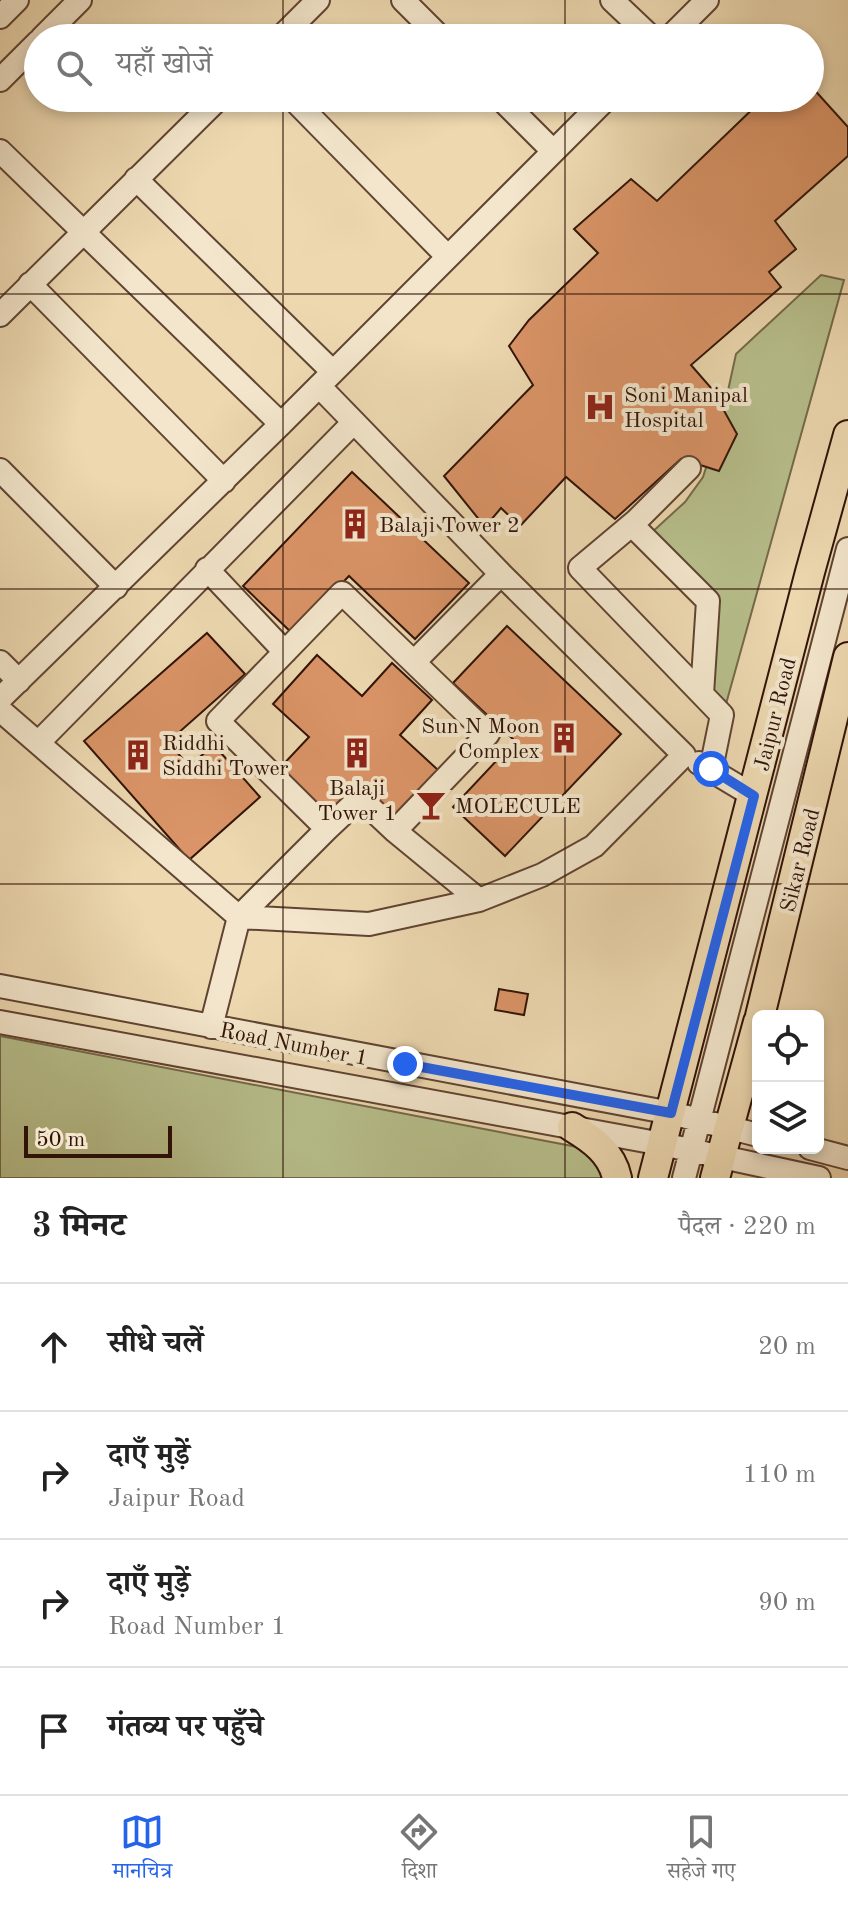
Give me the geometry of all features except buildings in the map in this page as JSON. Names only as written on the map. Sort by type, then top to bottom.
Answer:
[{"type":"main road","name":"Jaipur Road","points":[[653,1178],[662,1144],[685,1116],[754,796],[848,435]]},
{"type":"main road","name":"Sikar Road","points":[[761,1010],[848,657]]},
{"type":"main road","points":[[724,1168],[729,1126],[752,1044]]},
{"type":"main road","points":[[572,1127],[603,1149],[617,1178]]},
{"type":"street","points":[[0,17],[17,0]]},
{"type":"street","points":[[56,24],[80,0]]},
{"type":"street","points":[[294,24],[318,0]]},
{"type":"street","points":[[403,0],[427,24]]},
{"type":"street","points":[[612,0],[637,24]]},
{"type":"street","points":[[683,24],[707,0]]},
{"type":"street","points":[[0,80],[24,56]]},
{"type":"street","points":[[0,315],[205,112]]},
{"type":"street","points":[[306,112],[447,256]]},
{"type":"street","points":[[514,112],[553,151]]},
{"type":"street","points":[[0,699],[224,481],[593,112]]},
{"type":"street","points":[[0,151],[281,424]]},
{"type":"street","points":[[136,179],[326,379],[354,422],[501,574],[684,755],[754,796]]},
{"type":"street","points":[[30,284],[224,481]]},
{"type":"street","points":[[38,743],[354,422]]},
{"type":"street","points":[[689,468],[632,525],[580,568],[722,715],[711,769]]},
{"type":"street","points":[[0,470],[116,587]]},
{"type":"street","points":[[632,525],[708,601],[702,694]]},
{"type":"street","points":[[684,1178],[691,1150],[685,1116],[848,549]]},
{"type":"street","points":[[207,569],[285,652]]},
{"type":"street","points":[[414,662],[501,574]]},
{"type":"street","points":[[327,829],[218,721],[342,593],[488,734],[395,831]]},
{"type":"street","points":[[0,662],[19,681]]},
{"type":"street","points":[[0,710],[239,917],[369,924],[479,900],[542,875],[594,846],[684,755]]},
{"type":"street","points":[[211,1027],[239,917],[360,798],[479,900]]},
{"type":"street","name":"Road Number 1","points":[[0,986],[685,1116],[752,1133]]},
{"type":"street","name":"Road Number 1","points":[[0,1022],[662,1144],[691,1150],[724,1168],[819,1178]]},
{"type":"street","points":[[824,1152],[848,1158]]},
{"type":"green space","points":[[821,275],[844,280],[726,704],[713,693],[714,597],[650,534],[685,502],[703,477],[722,418],[736,354]]},
{"type":"green space","points":[[0,1036],[598,1151],[612,1178],[0,1178]]},
{"type":"place","name":"Soni Manipal Hospital","points":[[600,407]]},
{"type":"place","name":"Balaji Tower 2","points":[[355,524]]},
{"type":"place","name":"Sun N Moon Complex","points":[[564,738]]},
{"type":"place","name":"Balaji Tower 1","points":[[357,753]]},
{"type":"place","name":"Riddhi Siddhi Tower","points":[[138,755]]},
{"type":"place","name":"MOLECULE","points":[[431,805]]},
{"type":"route","points":[[405,1064],[671,1113],[754,796],[711,769]]}]
